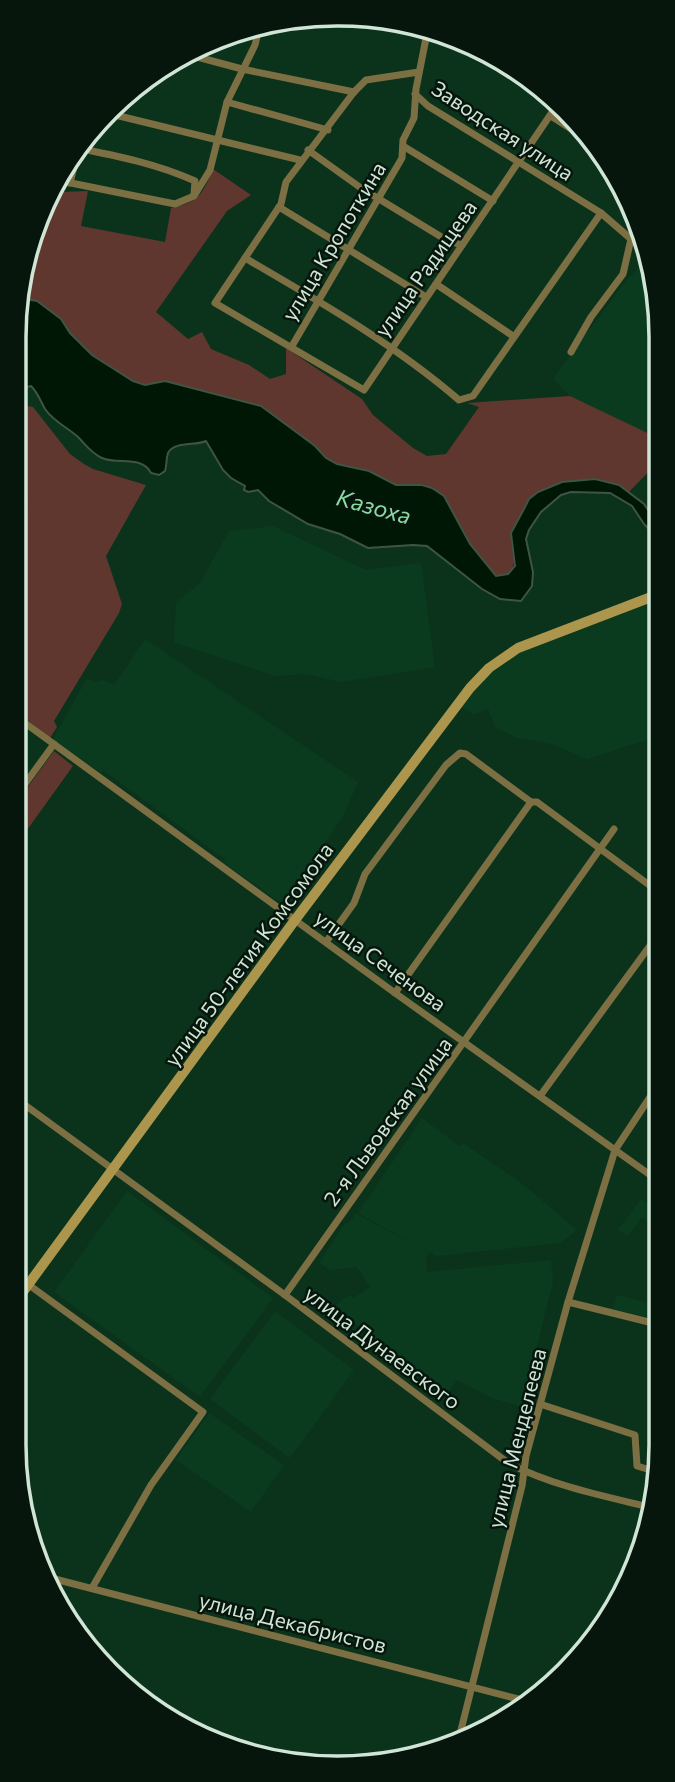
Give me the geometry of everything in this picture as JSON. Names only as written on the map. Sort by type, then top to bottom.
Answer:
[{"type":"main road","name":"улица 50-летия Комсомола","points":[[26,1289],[295,920],[470,688],[499,660],[529,643],[649,598]]},
{"type":"street","points":[[71,177],[70,183],[175,204],[194,196],[210,170],[228,102],[256,37]]},
{"type":"street","name":"улица Кропоткина","points":[[292,346],[402,158],[403,140],[414,118],[415,94],[425,39]]},
{"type":"street","points":[[200,58],[354,92]]},
{"type":"street","points":[[292,346],[215,303],[279,207],[286,182],[300,160],[328,130],[354,92],[366,80],[419,72]]},
{"type":"street","name":"Заводская улица","points":[[415,94],[428,106],[517,165],[601,212],[631,239],[623,274],[591,317],[571,352]]},
{"type":"street","points":[[228,102],[328,130]]},
{"type":"street","name":"улица Радищева","points":[[292,346],[364,390],[390,348],[553,112]]},
{"type":"street","points":[[118,116],[300,160]]},
{"type":"street","points":[[551,116],[566,126]]},
{"type":"street","points":[[403,146],[493,201]]},
{"type":"street","points":[[90,149],[155,164],[180,174],[195,181],[194,196]]},
{"type":"street","points":[[308,150],[361,188],[448,241],[463,245]]},
{"type":"street","points":[[279,207],[426,298]]},
{"type":"street","points":[[245,258],[317,300],[390,348],[431,376],[458,400],[473,396],[601,212]]},
{"type":"street","points":[[436,284],[513,336]]},
{"type":"street","name":"улица Сеченова","points":[[26,724],[649,1174]]},
{"type":"street","points":[[26,782],[54,744]]},
{"type":"street","points":[[326,942],[354,903],[365,874],[446,765],[460,753],[466,754],[531,802],[537,802],[649,885]]},
{"type":"street","points":[[395,993],[531,802]]},
{"type":"street","name":"2-я Львовская улица","points":[[285,1295],[614,829]]},
{"type":"street","points":[[540,1096],[649,947]]},
{"type":"street","name":"улица Менделеева","points":[[461,1730],[540,1404],[568,1302],[615,1150],[649,1099]]},
{"type":"street","name":"улица Дунаевского","points":[[26,1106],[285,1295],[508,1463],[577,1489],[643,1505]]},
{"type":"street","points":[[29,1285],[204,1412],[151,1485],[92,1588]]},
{"type":"street","points":[[568,1302],[649,1322]]},
{"type":"street","points":[[540,1404],[635,1435],[637,1466],[648,1469]]},
{"type":"street","name":"улица Декабристов","points":[[57,1579],[517,1698]]},
{"type":"shaded area","points":[[213,169],[251,195],[227,211],[156,312],[188,339],[202,332],[211,349],[249,365],[270,379],[286,374],[286,348],[362,399],[373,415],[427,456],[446,454],[479,407],[467,403],[570,396],[649,434],[649,471],[629,492],[597,480],[562,482],[511,543],[515,555],[512,571],[502,577],[496,576],[470,544],[444,496],[422,485],[396,485],[369,471],[338,465],[261,406],[165,381],[145,385],[133,381],[92,355],[70,333],[61,319],[37,301],[29,300],[43,237],[63,192],[88,191],[81,226],[165,242],[171,208],[194,200],[206,185]]},
{"type":"shaded area","points":[[640,266],[648,317],[649,434],[570,396],[553,379],[625,282]]},
{"type":"shaded area","points":[[26,406],[33,407],[70,454],[84,464],[146,485],[106,556],[122,604],[119,613],[54,721],[57,727],[50,738],[26,719]]},
{"type":"shaded area","points":[[273,526],[366,570],[421,563],[435,667],[341,682],[306,674],[275,676],[174,642],[176,602],[199,584],[229,531]]},
{"type":"shaded area","points":[[649,604],[649,739],[587,759],[552,744],[517,738],[495,727],[488,709],[474,715],[461,707],[484,679],[521,652]]},
{"type":"shaded area","points":[[145,639],[358,782],[344,815],[282,904],[104,771],[101,773],[53,739],[87,678],[114,685]]},
{"type":"shaded area","points":[[54,751],[73,766],[26,831],[26,790]]},
{"type":"shaded area","points":[[422,1118],[459,1146],[463,1143],[519,1181],[577,1230],[560,1243],[436,1256],[358,1213]]},
{"type":"shaded area","points":[[127,1191],[273,1298],[200,1397],[54,1292]]},
{"type":"shaded area","points":[[641,1199],[649,1205],[649,1222],[642,1217],[628,1236],[618,1230]]},
{"type":"shaded area","points":[[355,1213],[429,1253],[426,1260],[427,1272],[551,1260],[553,1281],[522,1407],[492,1398],[457,1380],[445,1396],[336,1309],[336,1305],[343,1299],[350,1295],[353,1298],[370,1287],[357,1267],[330,1270],[319,1263],[343,1226],[352,1220]]},
{"type":"shaded area","points":[[617,1295],[649,1303],[649,1317],[613,1309]]},
{"type":"shaded area","points":[[275,1311],[354,1370],[290,1458],[210,1399]]},
{"type":"shaded area","points":[[209,1413],[284,1465],[251,1512],[176,1460]]},
{"type":"water","name":"Казоха","points":[[29,300],[37,301],[61,319],[70,333],[92,355],[133,381],[145,385],[165,381],[261,406],[337,464],[369,471],[396,485],[422,485],[432,488],[444,496],[470,544],[496,576],[508,574],[515,566],[511,533],[529,499],[538,492],[562,482],[595,479],[619,485],[644,504],[649,511],[649,529],[632,506],[610,493],[571,492],[561,495],[541,512],[526,539],[533,572],[532,586],[521,601],[500,599],[482,589],[427,546],[368,548],[340,534],[308,524],[269,501],[258,490],[244,490],[245,486],[223,470],[206,441],[171,449],[167,455],[165,471],[159,475],[151,473],[147,467],[136,462],[102,458],[52,417],[31,386],[26,387]]}]
